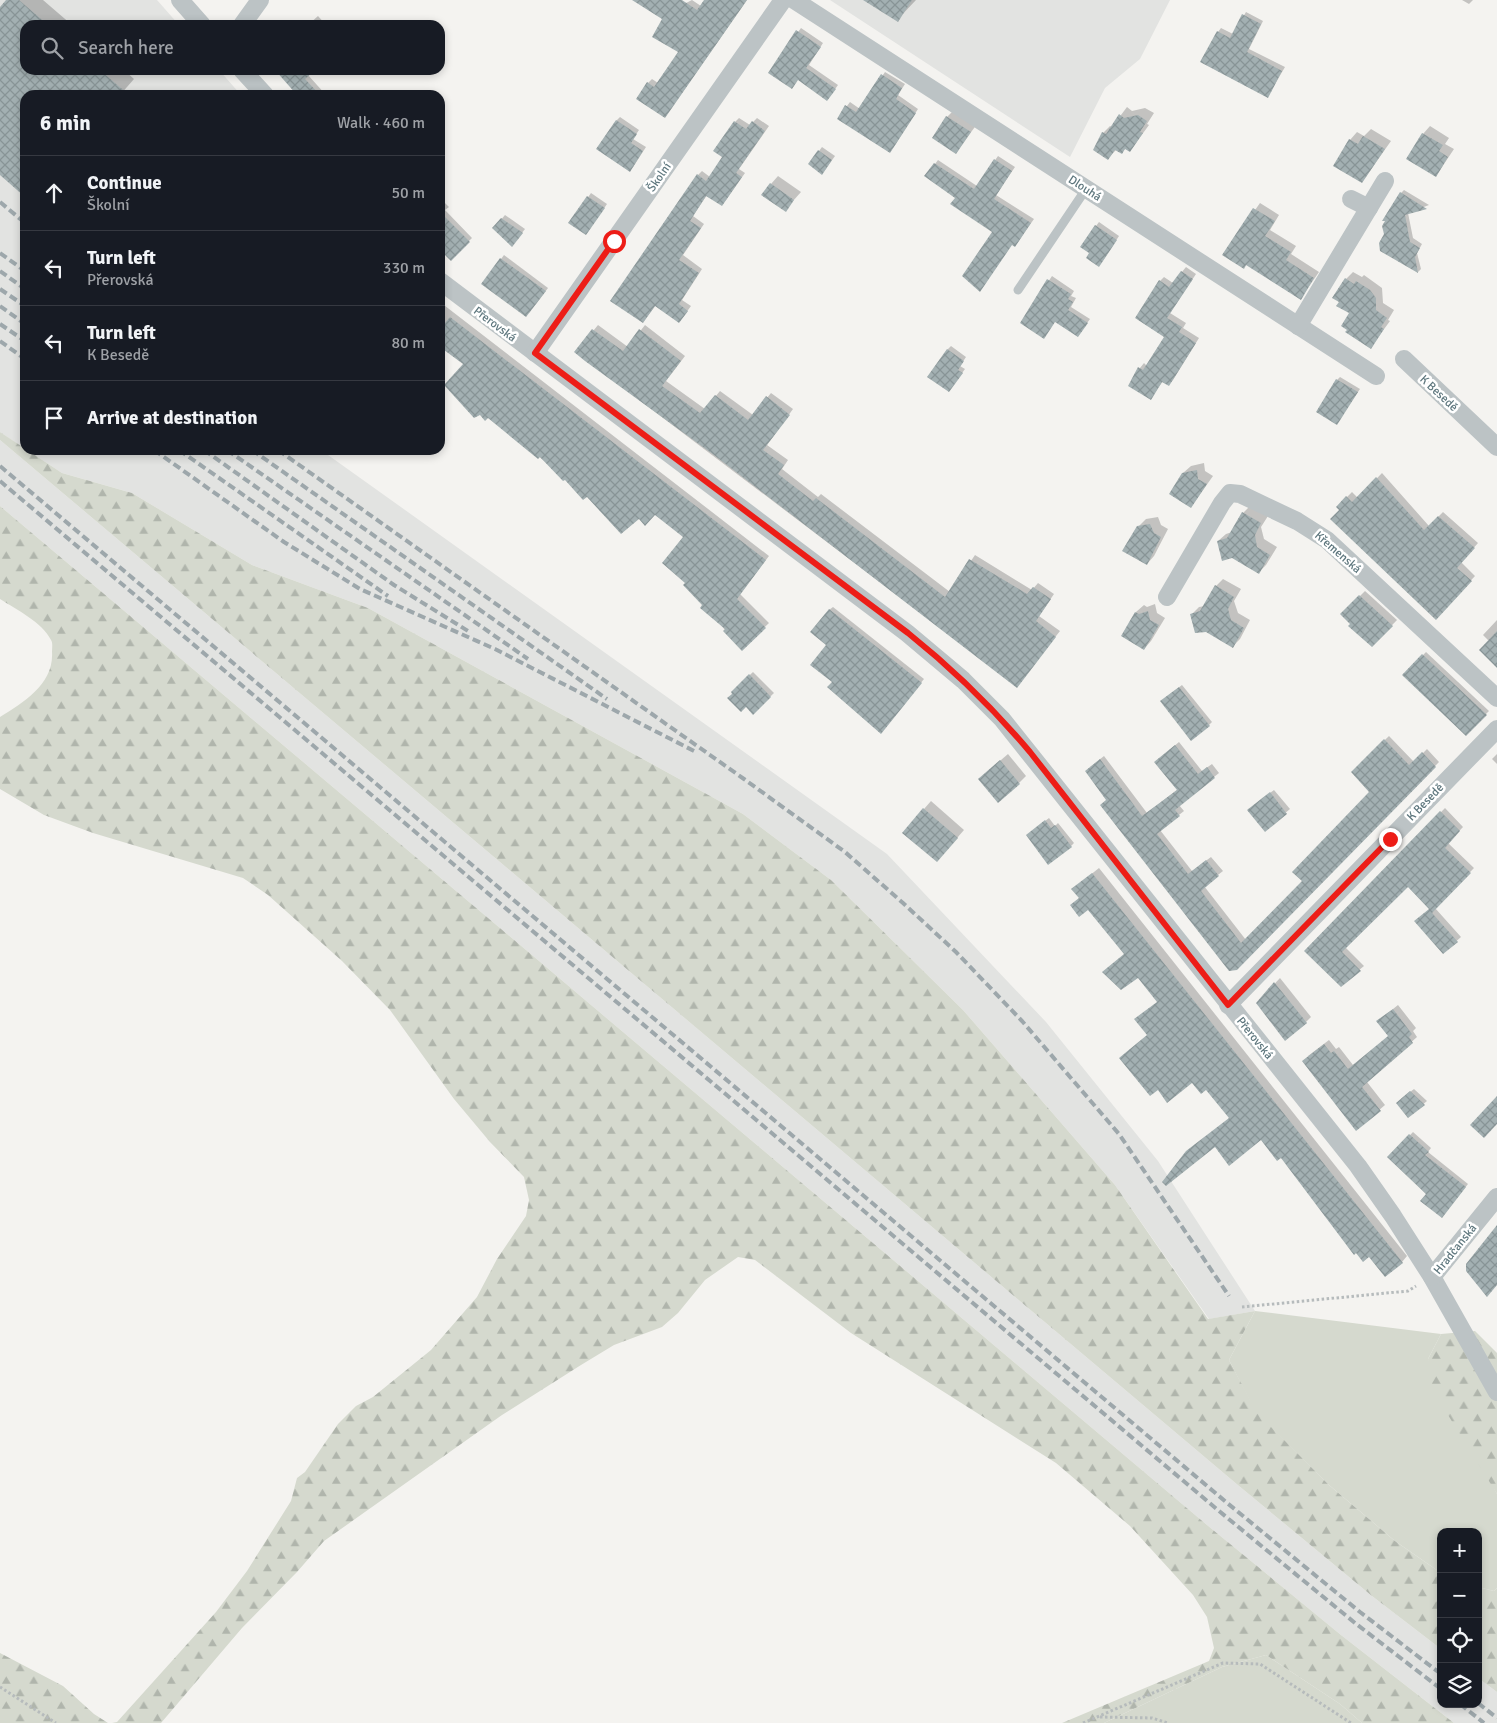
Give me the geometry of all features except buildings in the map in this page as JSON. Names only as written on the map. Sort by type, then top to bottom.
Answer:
[{"type":"street","points":[[180,0],[198,20]]},
{"type":"street","points":[[246,20],[260,0]]},
{"type":"street","name":"Školní","points":[[535,353],[783,0]]},
{"type":"street","name":"Dlouhá","points":[[794,0],[1376,376]]},
{"type":"street","points":[[247,75],[260,90]]},
{"type":"street","points":[[1298,326],[1385,181]]},
{"type":"street","points":[[1351,199],[1369,208]]},
{"type":"street","name":"Přerovská","points":[[445,285],[908,633],[975,692],[1030,752],[1228,1005],[1358,1166],[1432,1277],[1497,1392]]},
{"type":"street","name":"K Besedě","points":[[1404,359],[1497,447]]},
{"type":"street","name":"Křemenská","points":[[1167,597],[1222,502],[1230,493],[1240,494],[1297,521],[1327,540],[1497,698]]},
{"type":"street","name":"K Besedě","points":[[1228,1005],[1497,729]]},
{"type":"street","name":"Hradčanská","points":[[1432,1277],[1497,1197]]},
{"type":"lane","points":[[1018,290],[1086,188]]},
{"type":"path","points":[[1242,1307],[1408,1291],[1432,1277]]},
{"type":"path","points":[[1082,1723],[1223,1663],[1260,1664],[1351,1723]]},
{"type":"path","points":[[0,1687],[56,1723]]},
{"type":"path","points":[[1097,1717],[1152,1718],[1168,1723]]},
{"type":"shaded area","points":[[0,0],[157,0],[175,20],[20,20],[20,75],[223,75],[237,90],[20,90],[20,446],[0,432]]},
{"type":"shaded area","points":[[830,0],[1170,0],[1140,59],[1105,88],[1070,157]]},
{"type":"shaded area","points":[[0,440],[1239,1486],[1372,1596],[1437,1646],[1437,1708],[1482,1708],[1482,1681],[1497,1692],[1497,1723],[1454,1723],[1341,1635],[1207,1525],[0,506]]},
{"type":"shaded area","points":[[35,455],[328,455],[887,854],[1046,1022],[1158,1161],[1255,1311],[1209,1319],[1115,1185],[963,1010],[831,880],[743,814],[368,608],[252,565],[132,493],[62,473]]},
{"type":"green space","points":[[0,432],[20,445],[20,455],[35,455],[62,473],[132,493],[252,565],[368,608],[743,814],[831,880],[963,1010],[1115,1185],[1208,1319],[1255,1311],[1229,1360],[1257,1413],[1329,1485],[1395,1541],[1437,1570],[1437,1646],[1372,1596],[1239,1486],[0,440]]},
{"type":"green space","points":[[0,506],[1207,1525],[1341,1635],[1454,1723],[1362,1723],[1340,1704],[1266,1655],[1222,1667],[1104,1723],[1062,1723],[1209,1661],[1214,1648],[1207,1617],[1193,1595],[1130,1526],[1056,1463],[851,1333],[755,1260],[738,1257],[705,1280],[678,1313],[662,1327],[614,1345],[502,1415],[324,1541],[297,1572],[242,1628],[161,1723],[112,1723],[117,1722],[216,1612],[247,1571],[291,1501],[297,1478],[305,1472],[338,1424],[356,1406],[373,1397],[431,1350],[477,1297],[497,1259],[526,1216],[529,1200],[524,1177],[490,1142],[454,1099],[390,1010],[342,961],[268,895],[243,878],[93,833],[44,815],[0,789],[0,717],[28,698],[43,683],[51,663],[52,643],[42,628],[29,617],[0,599]]},
{"type":"green space","points":[[1255,1311],[1441,1334],[1428,1359],[1497,1494],[1497,1588],[1494,1591],[1482,1588],[1482,1528],[1437,1528],[1437,1570],[1395,1541],[1329,1485],[1256,1413],[1229,1360]]},
{"type":"green space","points":[[1475,1331],[1497,1353],[1497,1494],[1430,1386],[1428,1359],[1441,1334]]},
{"type":"green space","points":[[1482,1588],[1494,1591],[1497,1588],[1497,1692],[1482,1681]]},
{"type":"green space","points":[[0,1653],[63,1686],[94,1714],[108,1723],[0,1723]]},
{"type":"green space","points":[[1266,1655],[1340,1704],[1362,1723],[1104,1723],[1222,1667]]},
{"type":"railway","points":[[0,202],[20,219]]},
{"type":"railway","points":[[0,253],[20,267]]},
{"type":"railway","points":[[0,271],[20,285]]},
{"type":"railway","points":[[0,289],[20,303]]},
{"type":"railway","points":[[0,306],[20,320]]},
{"type":"railway","points":[[0,324],[20,338]]},
{"type":"railway","points":[[0,341],[20,355]]},
{"type":"railway","points":[[161,455],[284,542],[360,589],[495,649],[694,751]]},
{"type":"railway","points":[[186,455],[388,596]]},
{"type":"railway","points":[[211,455],[394,585],[468,631]]},
{"type":"railway","points":[[234,455],[528,659]]},
{"type":"railway","points":[[259,455],[607,699]]},
{"type":"railway","points":[[285,455],[845,852],[903,903],[956,952],[1022,1021],[1119,1134],[1229,1296]]},
{"type":"railway","points":[[0,466],[1226,1502],[1360,1612],[1437,1671]]},
{"type":"railway","points":[[0,481],[1219,1511],[1355,1623],[1437,1686]]},
{"type":"railway","points":[[1482,1706],[1497,1718]]},
{"type":"railway","points":[[1465,1708],[1484,1723]]},
{"type":"route","points":[[614,241],[535,353],[908,633],[963,680],[1002,719],[1030,752],[1228,1005],[1390,839]]}]
